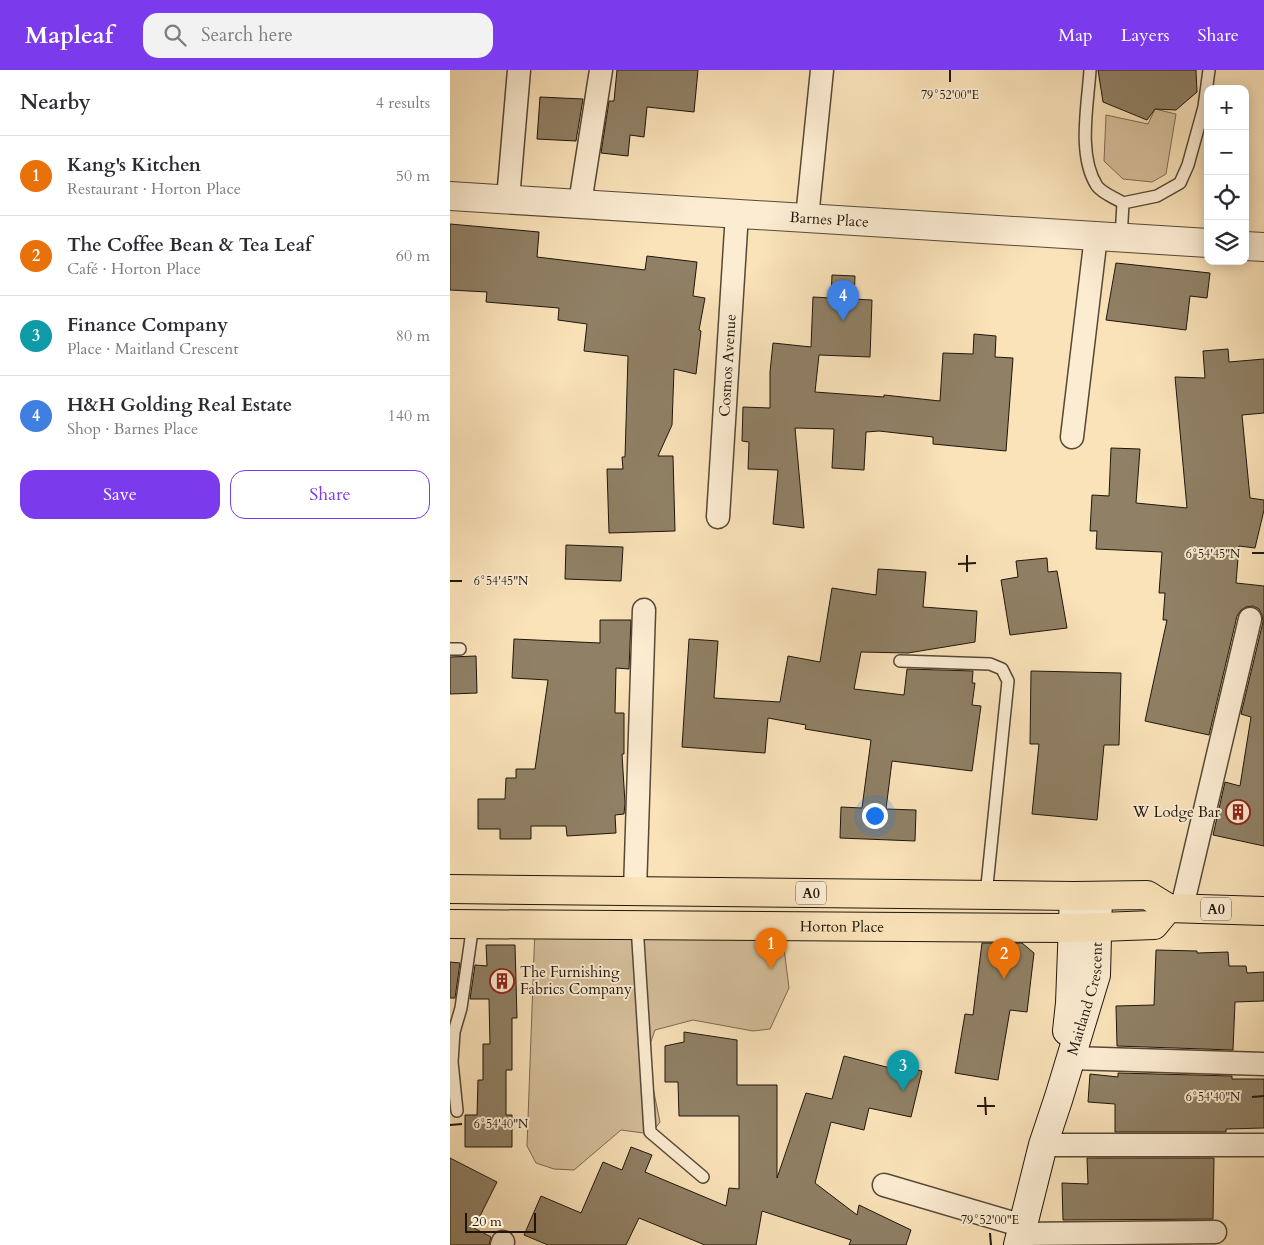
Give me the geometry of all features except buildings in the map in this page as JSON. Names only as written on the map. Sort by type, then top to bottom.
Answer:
[{"type":"highway","name":"A0","points":[[450,889],[1086,896],[1147,895],[1175,908],[1264,911]]},
{"type":"highway","name":"Horton Place","points":[[461,924],[1085,928],[1154,925],[1175,908]]},
{"type":"street","points":[[508,199],[519,70]]},
{"type":"street","points":[[580,203],[601,70]]},
{"type":"street","points":[[807,218],[822,70]]},
{"type":"street","name":"Barnes Place","points":[[450,196],[1204,243]]},
{"type":"street","name":"Cosmos Avenue","points":[[718,517],[737,213]]},
{"type":"street","points":[[1072,437],[1108,237]]},
{"type":"street","points":[[1249,246],[1264,247]]},
{"type":"street","points":[[635,891],[644,610]]},
{"type":"street","points":[[1175,908],[1250,619]]},
{"type":"street","name":"Maitland Crescent","points":[[1059,1097],[1070,1003],[1085,928],[1086,896]]},
{"type":"street","name":"Maitland Crescent","points":[[1020,1235],[1043,1145],[1096,975],[1085,928]]},
{"type":"street","points":[[1071,1058],[1264,1064]]},
{"type":"street","points":[[1043,1145],[1263,1145]]},
{"type":"street","points":[[884,1185],[1020,1235],[1215,1232]]},
{"type":"lane","points":[[1090,70],[1086,133],[1088,164],[1098,187],[1123,203],[1157,196],[1180,183],[1188,165],[1204,107],[1209,70]]},
{"type":"lane","points":[[1108,237],[1123,203]]},
{"type":"lane","points":[[900,661],[990,664],[1002,669],[1008,681],[986,895]]},
{"type":"lane","points":[[457,1111],[452,1062],[454,1032],[461,1008],[461,924]]},
{"type":"lane","points":[[637,925],[650,1132],[703,1177]]},
{"type":"shaded area","points":[[1155,109],[1176,114],[1166,174],[1152,182],[1123,179],[1104,161],[1106,115],[1148,124]]},
{"type":"shaded area","points":[[535,927],[782,932],[789,988],[770,1029],[753,1031],[693,1020],[655,1030],[649,1047],[651,1078],[660,1122],[651,1134],[621,1130],[574,1170],[554,1169],[536,1163],[527,1146]]},
{"type":"place","name":"H&H Golding Real Estate","points":[[843,321]]},
{"type":"place","name":"W Lodge Bar","points":[[1238,812]]},
{"type":"place","name":"Kang's Kitchen","points":[[771,969]]},
{"type":"place","name":"The Coffee Bean & Tea Leaf","points":[[1004,979]]},
{"type":"place","name":"The Furnishing Fabrics Company","points":[[502,981]]},
{"type":"place","name":"Finance Company","points":[[903,1091]]}]
